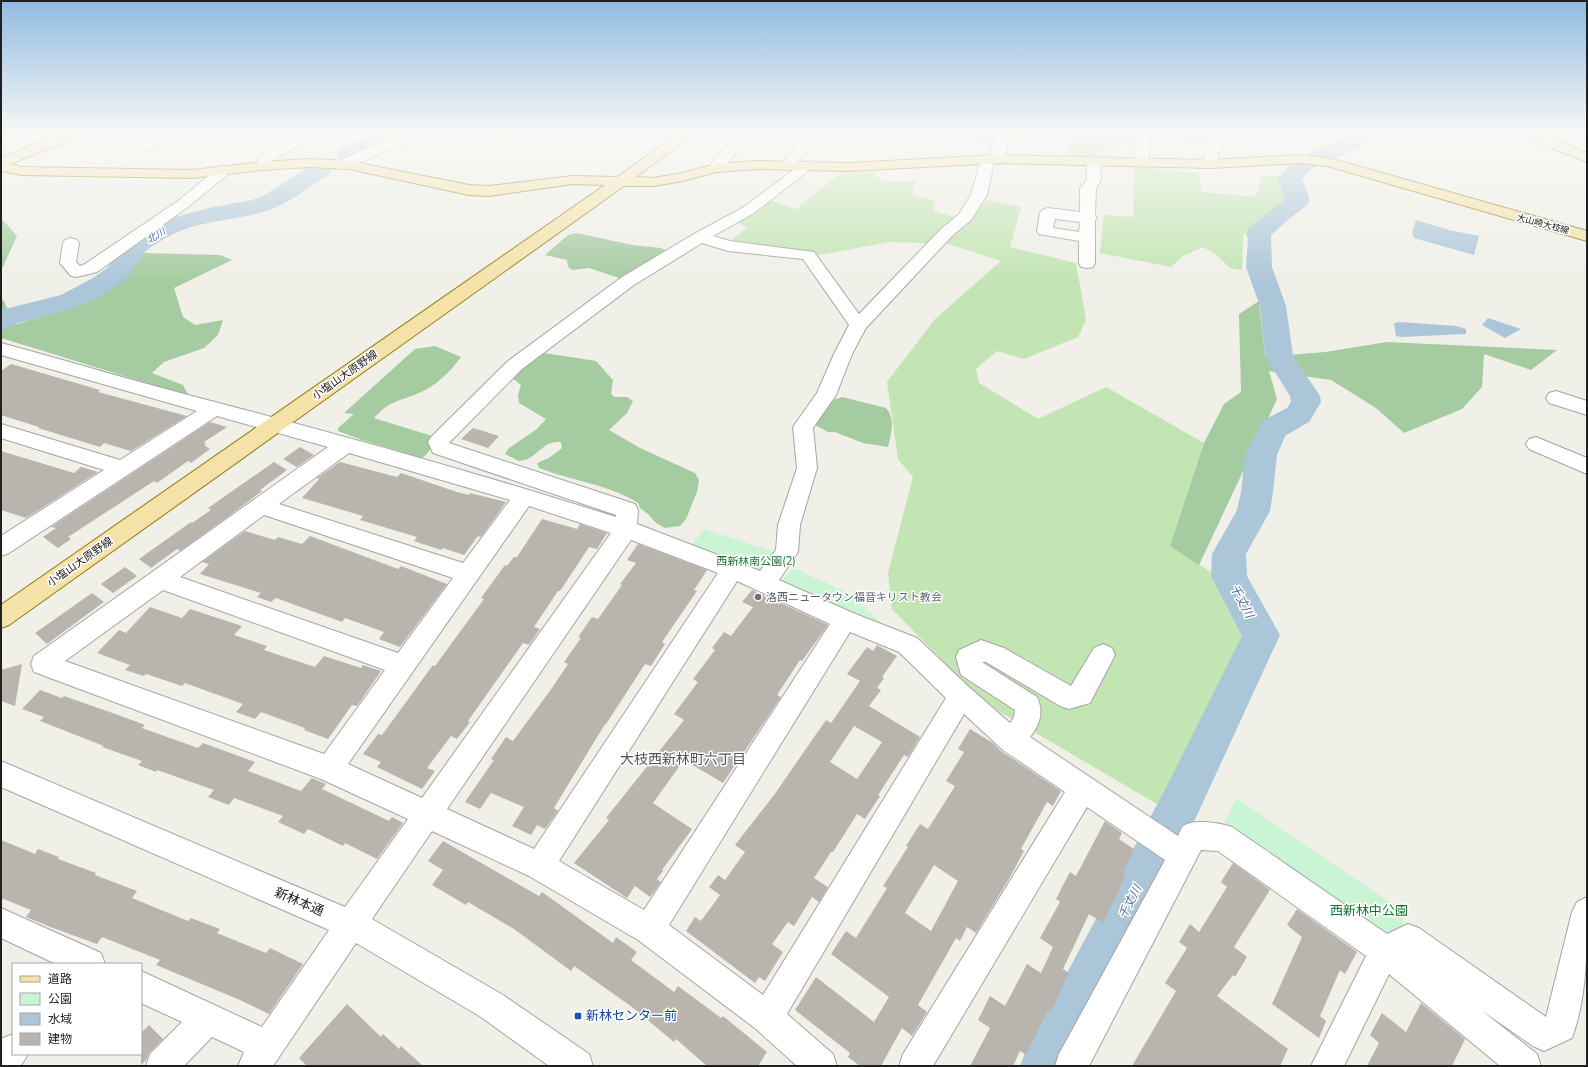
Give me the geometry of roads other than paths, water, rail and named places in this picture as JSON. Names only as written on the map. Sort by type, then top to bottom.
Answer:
[{"type":"main road","name":"大山崎大枝線","points":[[432,183],[469,190],[490,191],[552,183]]},
{"type":"main road","name":"小塩山大原野線","points":[[1,618],[274,424],[619,183]]},
{"type":"main road","name":"大山崎大枝線","points":[[1401,183],[1587,236]]},
{"type":"street","points":[[71,243],[68,263],[77,272],[91,268],[183,204],[209,183]]},
{"type":"street","points":[[142,987],[208,1018],[263,1059],[351,924],[626,529],[627,510],[440,448],[438,442],[515,365],[628,280],[749,210],[786,183]]},
{"type":"street","points":[[764,583],[787,552],[789,525],[807,468],[803,427],[826,395],[843,354],[858,325],[946,233],[965,217],[979,195],[984,183]]},
{"type":"street","points":[[1087,263],[1089,218],[1088,188],[1092,183]]},
{"type":"street","points":[[1088,238],[1045,231],[1048,213],[1089,218]]},
{"type":"street","points":[[700,237],[728,246],[808,255],[858,325]]},
{"type":"street","points":[[1,349],[214,409],[274,424],[524,496],[626,529],[733,569],[845,620],[908,645],[961,696],[1012,740],[1183,856]]},
{"type":"street","points":[[1556,398],[1587,408]]},
{"type":"street","points":[[6,538],[123,468],[214,409]]},
{"type":"street","points":[[1,431],[123,468]]},
{"type":"street","points":[[1536,444],[1587,466]]},
{"type":"street","points":[[345,445],[43,664],[329,769],[539,866],[649,929],[767,1018],[821,1066]]},
{"type":"street","points":[[329,769],[524,496]]},
{"type":"street","points":[[261,506],[468,574]]},
{"type":"street","points":[[539,866],[733,569]]},
{"type":"street","points":[[160,579],[402,666]]},
{"type":"street","points":[[649,929],[845,620]]},
{"type":"street","points":[[1012,740],[1027,721],[1028,705],[970,667],[968,657],[981,650],[995,655],[1069,698],[1081,695],[1103,655]]},
{"type":"street","points":[[767,1018],[961,696]]},
{"type":"street","name":"新林本通","points":[[1,774],[351,924],[492,1006],[577,1066]]},
{"type":"street","points":[[915,1066],[1083,788]]},
{"type":"street","points":[[1071,1066],[1193,836],[1222,837],[1385,951],[1525,1066]]},
{"type":"street","points":[[1327,1066],[1385,951],[1408,939],[1544,1035],[1561,1027],[1587,912]]},
{"type":"street","points":[[1,923],[88,963]]},
{"type":"street","points":[[162,1066],[208,1018]]},
{"type":"street","points":[[1,1062],[12,1051]]},
{"type":"water","points":[[1416,220],[1449,230],[1479,236],[1474,255],[1414,238],[1412,234]]},
{"type":"water","points":[[1488,318],[1521,329],[1505,338],[1482,325]]},
{"type":"water","points":[[1400,322],[1456,326],[1466,329],[1466,334],[1401,337],[1396,336],[1394,323]]},
{"type":"waterway","name":"北川","points":[[1,321],[8,317],[70,301],[102,284],[116,274],[135,248],[144,241],[171,226],[208,215],[258,206],[271,201],[299,183]]},
{"type":"waterway","name":"千丈川","points":[[1045,1066],[1183,798],[1261,635],[1240,599],[1229,576],[1229,554],[1253,511],[1257,492],[1261,455],[1273,429],[1298,415],[1306,402],[1305,396],[1279,356],[1273,306],[1259,267],[1260,239],[1258,233],[1297,202],[1297,196],[1291,183]]},
{"type":"place","name":"洛西ニュータウン福音キリスト教会","points":[[758,597]]},
{"type":"place","name":"新林センター前","points":[[578,1016]]},
{"type":"district","name":"大枝西新林町六丁目","points":[[683,759]]},
{"type":"park label","name":"西新林南公園(2)","points":[[756,561]]},
{"type":"park label","name":"西新林中公園","points":[[1369,911]]}]
